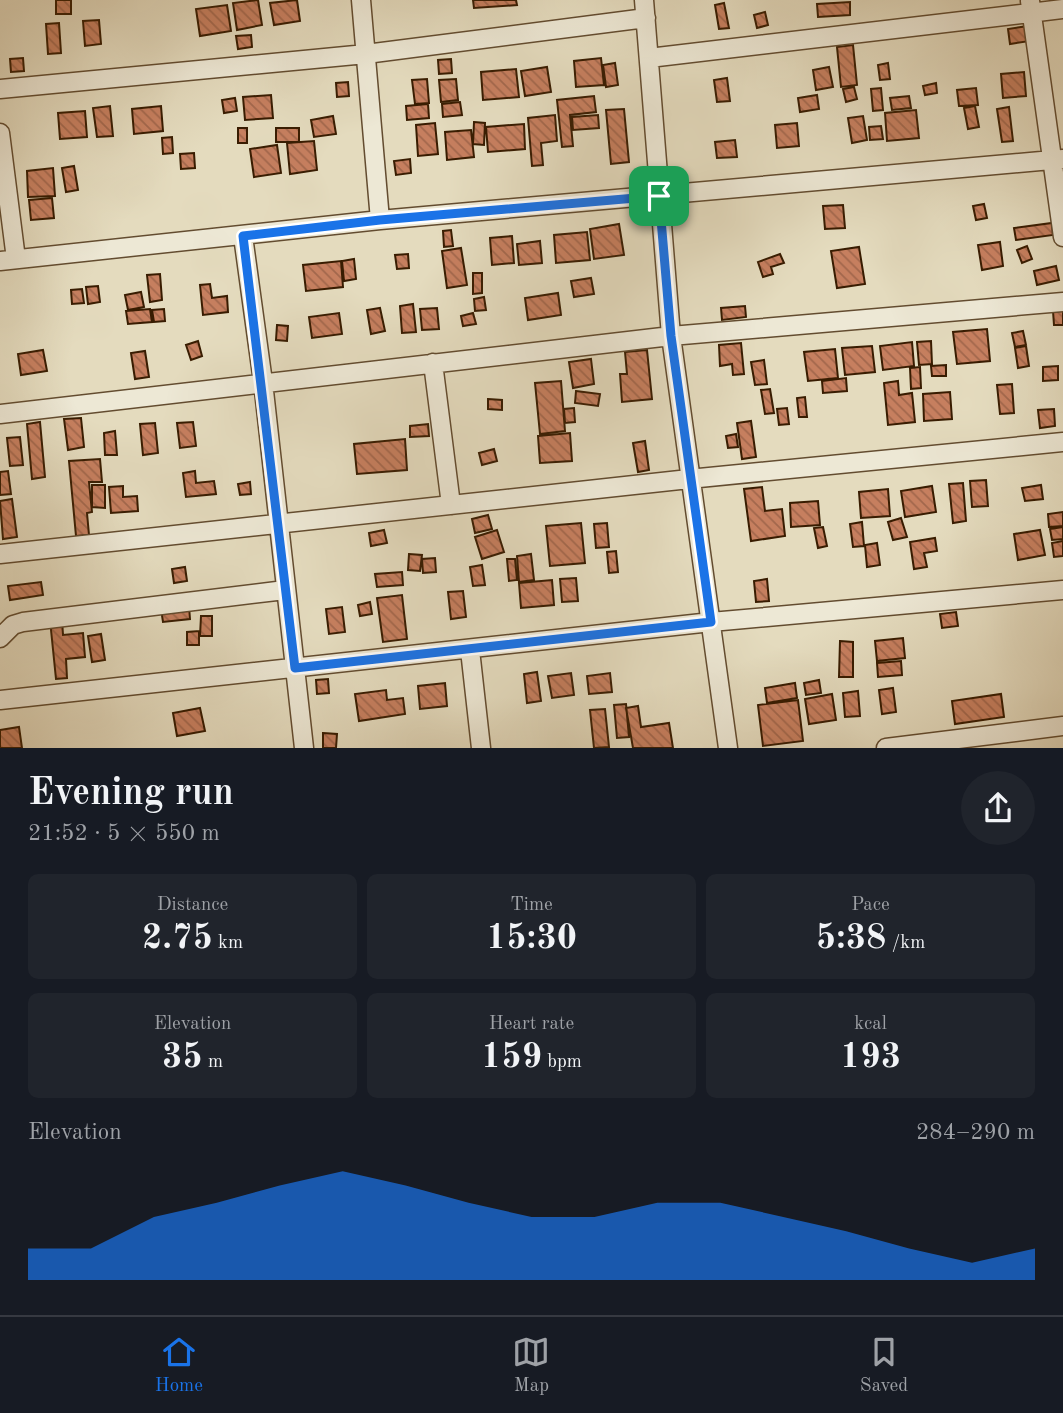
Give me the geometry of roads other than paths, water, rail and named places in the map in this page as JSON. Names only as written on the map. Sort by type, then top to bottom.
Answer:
[{"type":"street","points":[[361,0],[380,220]]},
{"type":"street","points":[[649,58],[1030,6],[1063,9]]},
{"type":"street","points":[[1030,6],[1057,159],[1063,237]]},
{"type":"street","points":[[0,89],[366,54],[645,9],[671,336],[728,748]]},
{"type":"street","points":[[0,133],[8,260],[380,220],[1057,159]]},
{"type":"street","points":[[243,236],[263,382],[304,748]]},
{"type":"street","points":[[0,414],[671,336],[1063,302]]},
{"type":"street","points":[[433,363],[451,505]]},
{"type":"street","points":[[0,554],[689,479],[1063,442]]},
{"type":"street","points":[[0,638],[13,625],[23,622],[285,590]]},
{"type":"street","points":[[0,700],[711,622],[1063,590]]},
{"type":"street","points":[[470,650],[481,748]]},
{"type":"street","points":[[886,748],[1063,726]]}]
